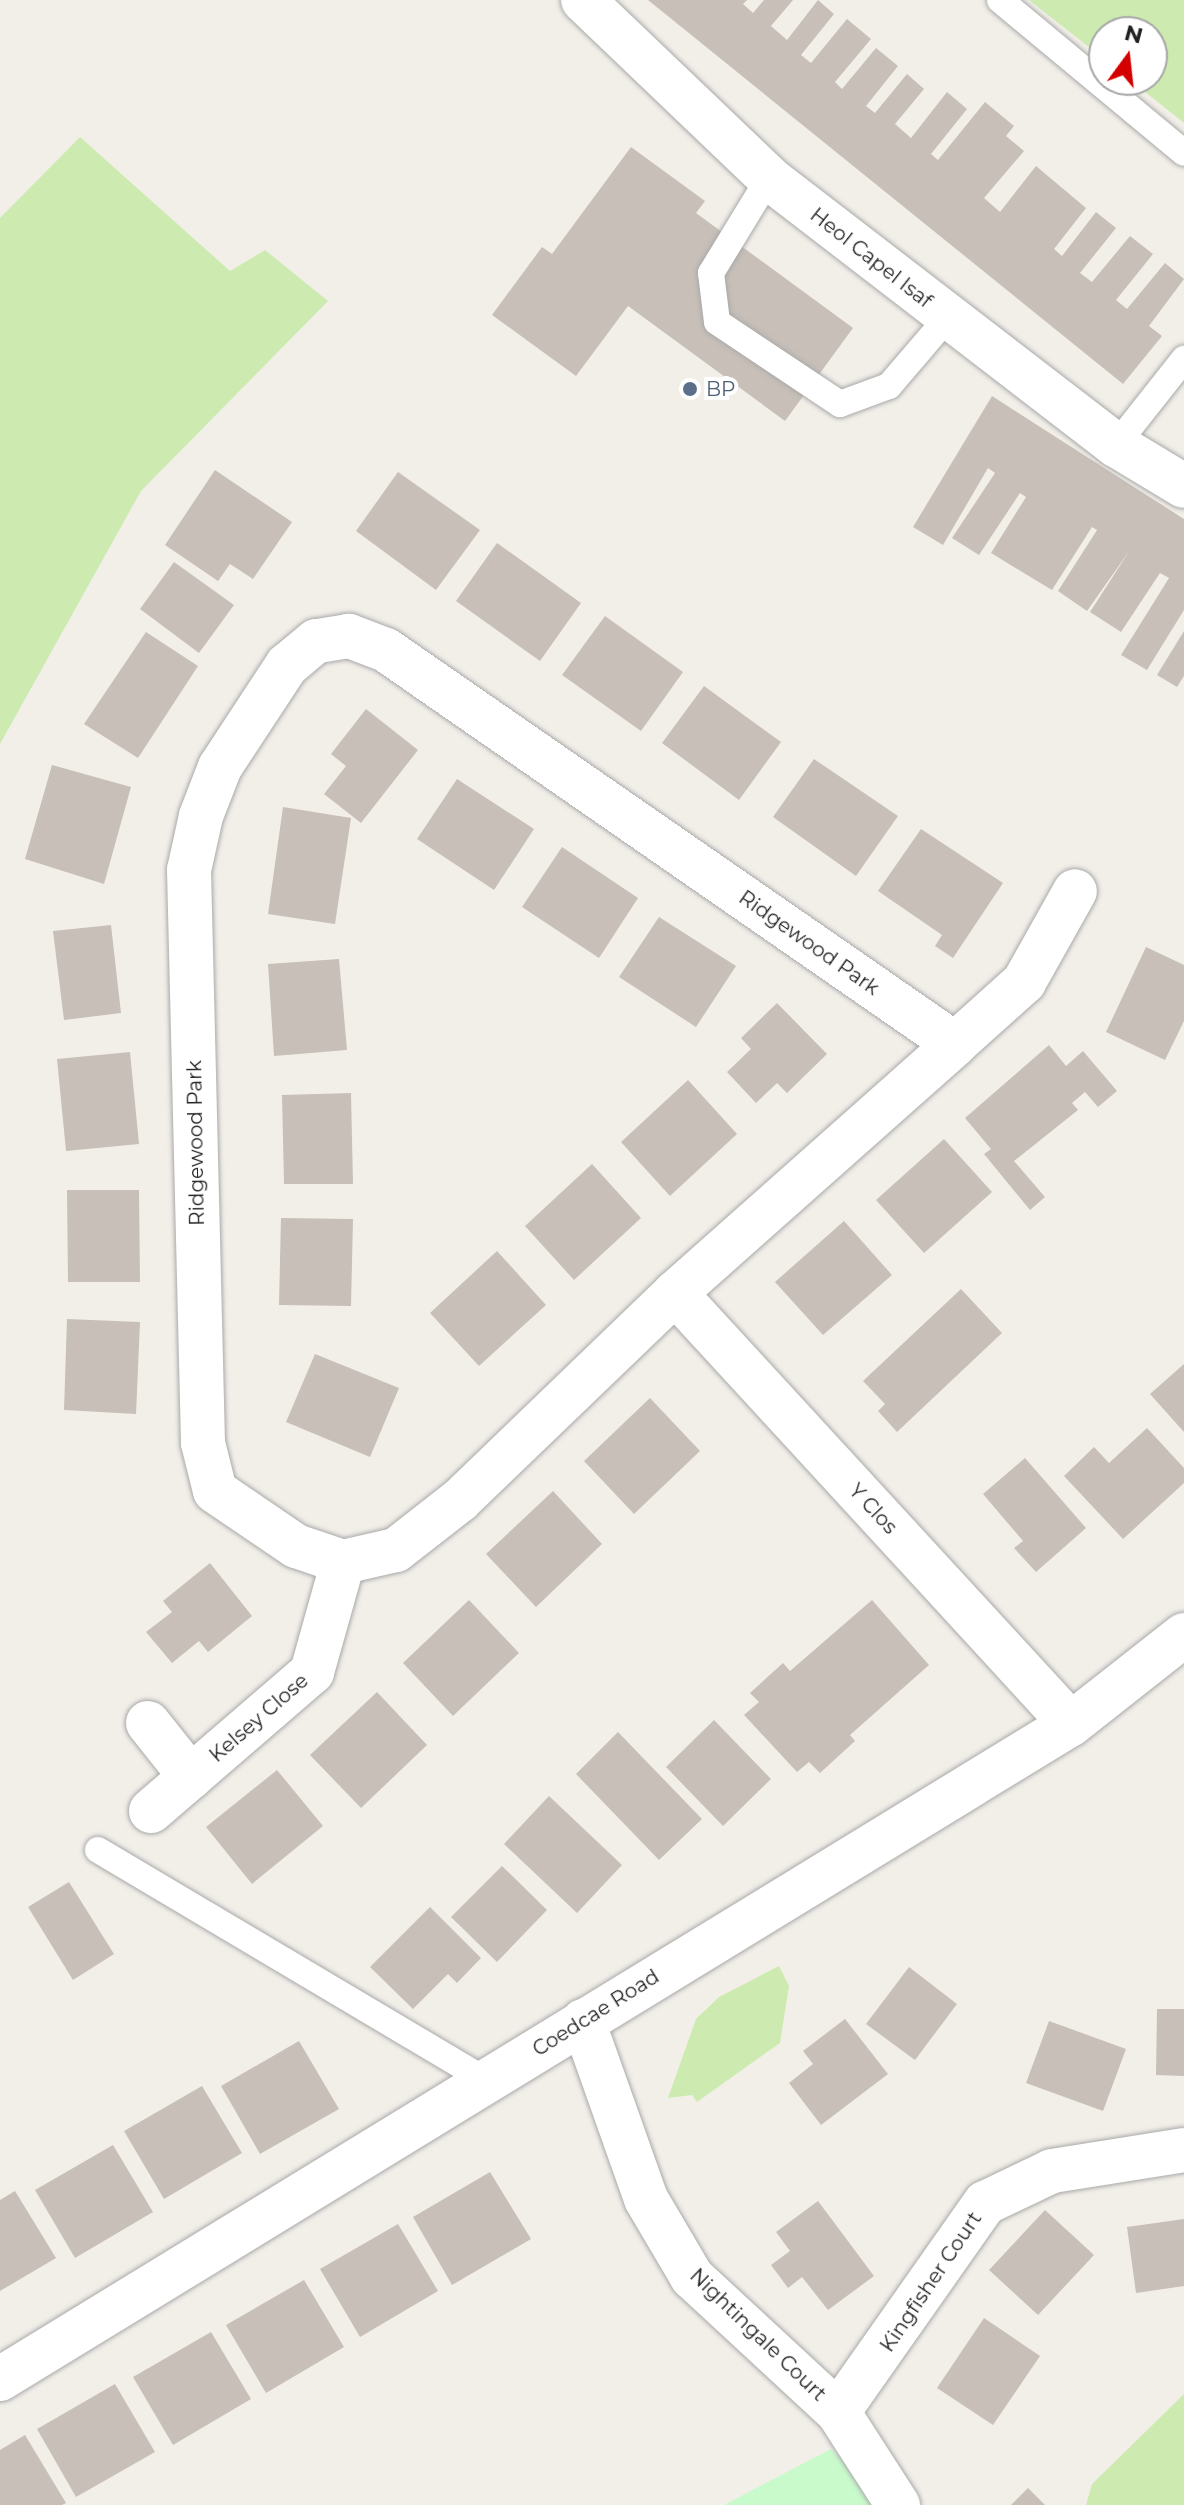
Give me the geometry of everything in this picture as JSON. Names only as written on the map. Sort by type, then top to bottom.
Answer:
[{"type":"street","name":"Heol Capel Isaf","points":[[583,0],[769,178],[947,318],[1116,445],[1184,486]]},
{"type":"street","name":"Ridgewood Park","points":[[343,1562],[296,1546],[215,1491],[203,1443],[189,870],[201,816],[220,767],[287,665],[316,641],[349,636],[386,650],[955,1044]]},
{"type":"street","points":[[343,1562],[396,1550],[460,1500],[675,1293],[1024,982],[1075,891]]},
{"type":"street","name":"Y Clos","points":[[675,1293],[1071,1724]]},
{"type":"street","name":"Kelsey Close","points":[[151,1811],[312,1672],[343,1562]]},
{"type":"street","name":"Coedcae Road","points":[[0,2379],[1071,1724],[1184,1635]]},
{"type":"street","name":"Kelsey Close","points":[[148,1723],[191,1777]]},
{"type":"street","name":"Nightingale Court","points":[[583,2021],[646,2199],[692,2277],[838,2412],[898,2505]]},
{"type":"street","name":"Kingfisher Court","points":[[838,2412],[985,2203],[1052,2171],[1184,2150]]},
{"type":"lane","points":[[1000,0],[1184,153]]},
{"type":"lane","points":[[769,178],[711,273],[717,322],[840,404],[889,386],[947,318]]},
{"type":"lane","points":[[1116,445],[1184,359]]},
{"type":"lane","points":[[98,1850],[487,2081]]},
{"type":"green space","points":[[1029,0],[1184,0],[1184,123],[1150,96],[1168,96],[1168,16],[1088,16],[1088,46]]},
{"type":"green space","points":[[80,137],[230,271],[265,250],[328,301],[141,491],[0,744],[0,218]]},
{"type":"green space","points":[[779,1966],[789,1986],[780,2043],[697,2102],[692,2095],[668,2098],[696,2019],[719,1997]]},
{"type":"green space","points":[[1184,2394],[1184,2505],[1086,2505],[1092,2484]]},
{"type":"green space","points":[[831,2449],[866,2484],[873,2505],[724,2505]]},
{"type":"building","points":[[648,0],[747,0],[743,4],[753,13],[764,0],[793,0],[771,26],[787,40],[818,0],[834,14],[801,55],[811,63],[847,19],[871,39],[835,82],[842,89],[876,48],[898,66],[866,106],[875,113],[907,74],[924,89],[895,124],[911,138],[947,92],[967,109],[931,154],[938,160],[985,102],[1014,126],[1006,136],[1024,151],[984,198],[1000,212],[1036,166],[1086,208],[1054,249],[1062,256],[1096,212],[1116,228],[1080,273],[1092,282],[1130,236],[1153,254],[1116,300],[1127,309],[1165,263],[1184,279],[1149,326],[1162,336],[1123,384]]},
{"type":"building","points":[[631,147],[705,201],[696,213],[853,328],[785,421],[628,306],[576,376],[492,315],[542,247],[552,254]]},
{"type":"building","points":[[992,396],[1184,519],[1184,610],[1147,670],[1121,655],[1169,578],[1160,573],[1121,632],[1090,612],[1130,550],[1087,611],[1058,591],[1097,530],[1092,527],[1052,590],[991,553],[1026,497],[1020,493],[979,555],[952,538],[995,473],[988,468],[943,545],[913,527]]},
{"type":"building","points":[[215,470],[292,522],[253,579],[230,564],[218,581],[165,545]]},
{"type":"building","points":[[398,472],[480,530],[436,590],[356,531]]},
{"type":"building","points":[[497,543],[581,603],[540,661],[456,601]]},
{"type":"building","points":[[174,562],[234,605],[199,653],[140,609]]},
{"type":"building","points":[[605,616],[683,672],[641,731],[562,675]]},
{"type":"building","points":[[1184,631],[1184,676],[1177,687],[1157,675]]},
{"type":"building","points":[[146,632],[198,666],[138,758],[84,724]]},
{"type":"building","points":[[704,686],[781,742],[739,800],[662,743]]},
{"type":"building","points":[[366,709],[418,750],[361,823],[324,794],[346,766],[331,754]]},
{"type":"building","points":[[814,759],[898,816],[856,876],[773,817]]},
{"type":"building","points":[[52,765],[131,787],[104,884],[25,859]]},
{"type":"building","points":[[457,779],[534,829],[494,890],[417,839]]},
{"type":"building","points":[[283,807],[351,818],[335,924],[268,914]]},
{"type":"building","points":[[921,829],[1003,883],[953,958],[935,946],[942,935],[878,891]]},
{"type":"building","points":[[562,847],[638,898],[599,958],[522,907]]},
{"type":"building","points":[[659,917],[736,966],[696,1027],[619,977]]},
{"type":"building","points":[[111,925],[121,1013],[64,1020],[53,931]]},
{"type":"building","points":[[1146,947],[1184,965],[1184,1021],[1165,1060],[1106,1032]]},
{"type":"building","points":[[339,959],[347,1050],[274,1056],[268,964]]},
{"type":"building","points":[[777,1003],[827,1054],[787,1093],[777,1083],[756,1103],[727,1072],[751,1049],[741,1038]]},
{"type":"building","points":[[1049,1045],[1066,1066],[1083,1051],[1117,1091],[1098,1107],[1085,1092],[1072,1103],[1078,1110],[1014,1161],[1045,1197],[1030,1210],[984,1154],[991,1149],[965,1118]]},
{"type":"building","points":[[130,1052],[139,1144],[66,1151],[57,1059]]},
{"type":"building","points":[[688,1080],[737,1134],[670,1196],[621,1142]]},
{"type":"building","points":[[351,1093],[353,1184],[284,1184],[282,1095]]},
{"type":"building","points":[[944,1139],[992,1192],[924,1253],[876,1200]]},
{"type":"building","points":[[592,1164],[641,1218],[574,1280],[525,1226]]},
{"type":"building","points":[[67,1190],[139,1190],[140,1282],[68,1282]]},
{"type":"building","points":[[281,1218],[353,1219],[351,1306],[279,1305]]},
{"type":"building","points":[[844,1221],[892,1275],[823,1335],[775,1282]]},
{"type":"building","points":[[497,1251],[546,1305],[479,1366],[430,1313]]},
{"type":"building","points":[[961,1289],[1002,1333],[897,1432],[878,1411],[885,1404],[863,1381]]},
{"type":"building","points":[[67,1319],[140,1322],[136,1414],[64,1410]]},
{"type":"building","points":[[315,1354],[399,1388],[370,1457],[286,1422]]},
{"type":"building","points":[[1184,1364],[1184,1432],[1150,1394]]},
{"type":"building","points":[[650,1398],[700,1451],[634,1514],[584,1461]]},
{"type":"building","points":[[1147,1428],[1184,1468],[1184,1483],[1123,1539],[1064,1476],[1094,1447],[1109,1463]]},
{"type":"building","points":[[1025,1458],[1086,1528],[1036,1572],[1014,1548],[1023,1541],[983,1494]]},
{"type":"building","points":[[553,1491],[602,1544],[536,1607],[486,1554]]},
{"type":"building","points":[[210,1563],[252,1616],[208,1652],[199,1641],[172,1663],[146,1632],[172,1612],[163,1601]]},
{"type":"building","points":[[469,1600],[519,1653],[453,1716],[403,1663]]},
{"type":"building","points":[[872,1600],[929,1665],[850,1735],[855,1741],[820,1773],[809,1762],[797,1772],[744,1715],[759,1702],[750,1693],[783,1663],[790,1671]]},
{"type":"building","points":[[377,1692],[427,1745],[361,1808],[310,1755]]},
{"type":"building","points":[[714,1720],[771,1779],[723,1826],[666,1767]]},
{"type":"building","points":[[618,1732],[702,1819],[659,1860],[576,1774]]},
{"type":"building","points":[[277,1770],[323,1826],[252,1884],[206,1827]]},
{"type":"building","points":[[549,1796],[622,1865],[577,1913],[504,1844]]},
{"type":"building","points":[[502,1866],[547,1910],[497,1962],[451,1917]]},
{"type":"building","points":[[69,1882],[114,1954],[73,1980],[28,1907]]},
{"type":"building","points":[[430,1907],[481,1958],[457,1983],[448,1974],[413,2009],[370,1967]]},
{"type":"building","points":[[909,1967],[957,2004],[915,2060],[866,2024]]},
{"type":"building","points":[[1157,2009],[1184,2009],[1184,2076],[1156,2075]]},
{"type":"building","points":[[845,2019],[888,2074],[821,2125],[789,2083],[813,2064],[803,2051]]},
{"type":"building","points":[[1049,2021],[1126,2049],[1103,2111],[1026,2083]]},
{"type":"building","points":[[299,2041],[339,2109],[260,2154],[221,2086]]},
{"type":"building","points":[[202,2086],[242,2153],[164,2199],[124,2131]]},
{"type":"building","points":[[113,2145],[153,2212],[75,2258],[35,2190]]},
{"type":"building","points":[[490,2172],[531,2239],[452,2285],[413,2217]]},
{"type":"building","points":[[15,2191],[56,2258],[0,2291],[0,2200]]},
{"type":"building","points":[[818,2201],[874,2276],[828,2310],[802,2277],[788,2288],[771,2265],[790,2251],[776,2232]]},
{"type":"building","points":[[1045,2210],[1094,2255],[1038,2315],[989,2270]]},
{"type":"building","points":[[1184,2219],[1184,2286],[1136,2293],[1127,2227]]},
{"type":"building","points":[[398,2224],[438,2291],[360,2337],[320,2269]]},
{"type":"building","points":[[304,2280],[344,2347],[266,2393],[226,2325]]},
{"type":"building","points":[[984,2318],[1040,2356],[993,2425],[937,2388]]},
{"type":"building","points":[[211,2332],[251,2399],[173,2445],[133,2377]]},
{"type":"building","points":[[115,2384],[155,2452],[76,2497],[37,2429]]},
{"type":"building","points":[[25,2435],[66,2503],[0,2505],[0,2450]]},
{"type":"building","points":[[1028,2488],[1045,2505],[1011,2505]]},
{"type":"place","name":"BP","points":[[690,389]]}]
